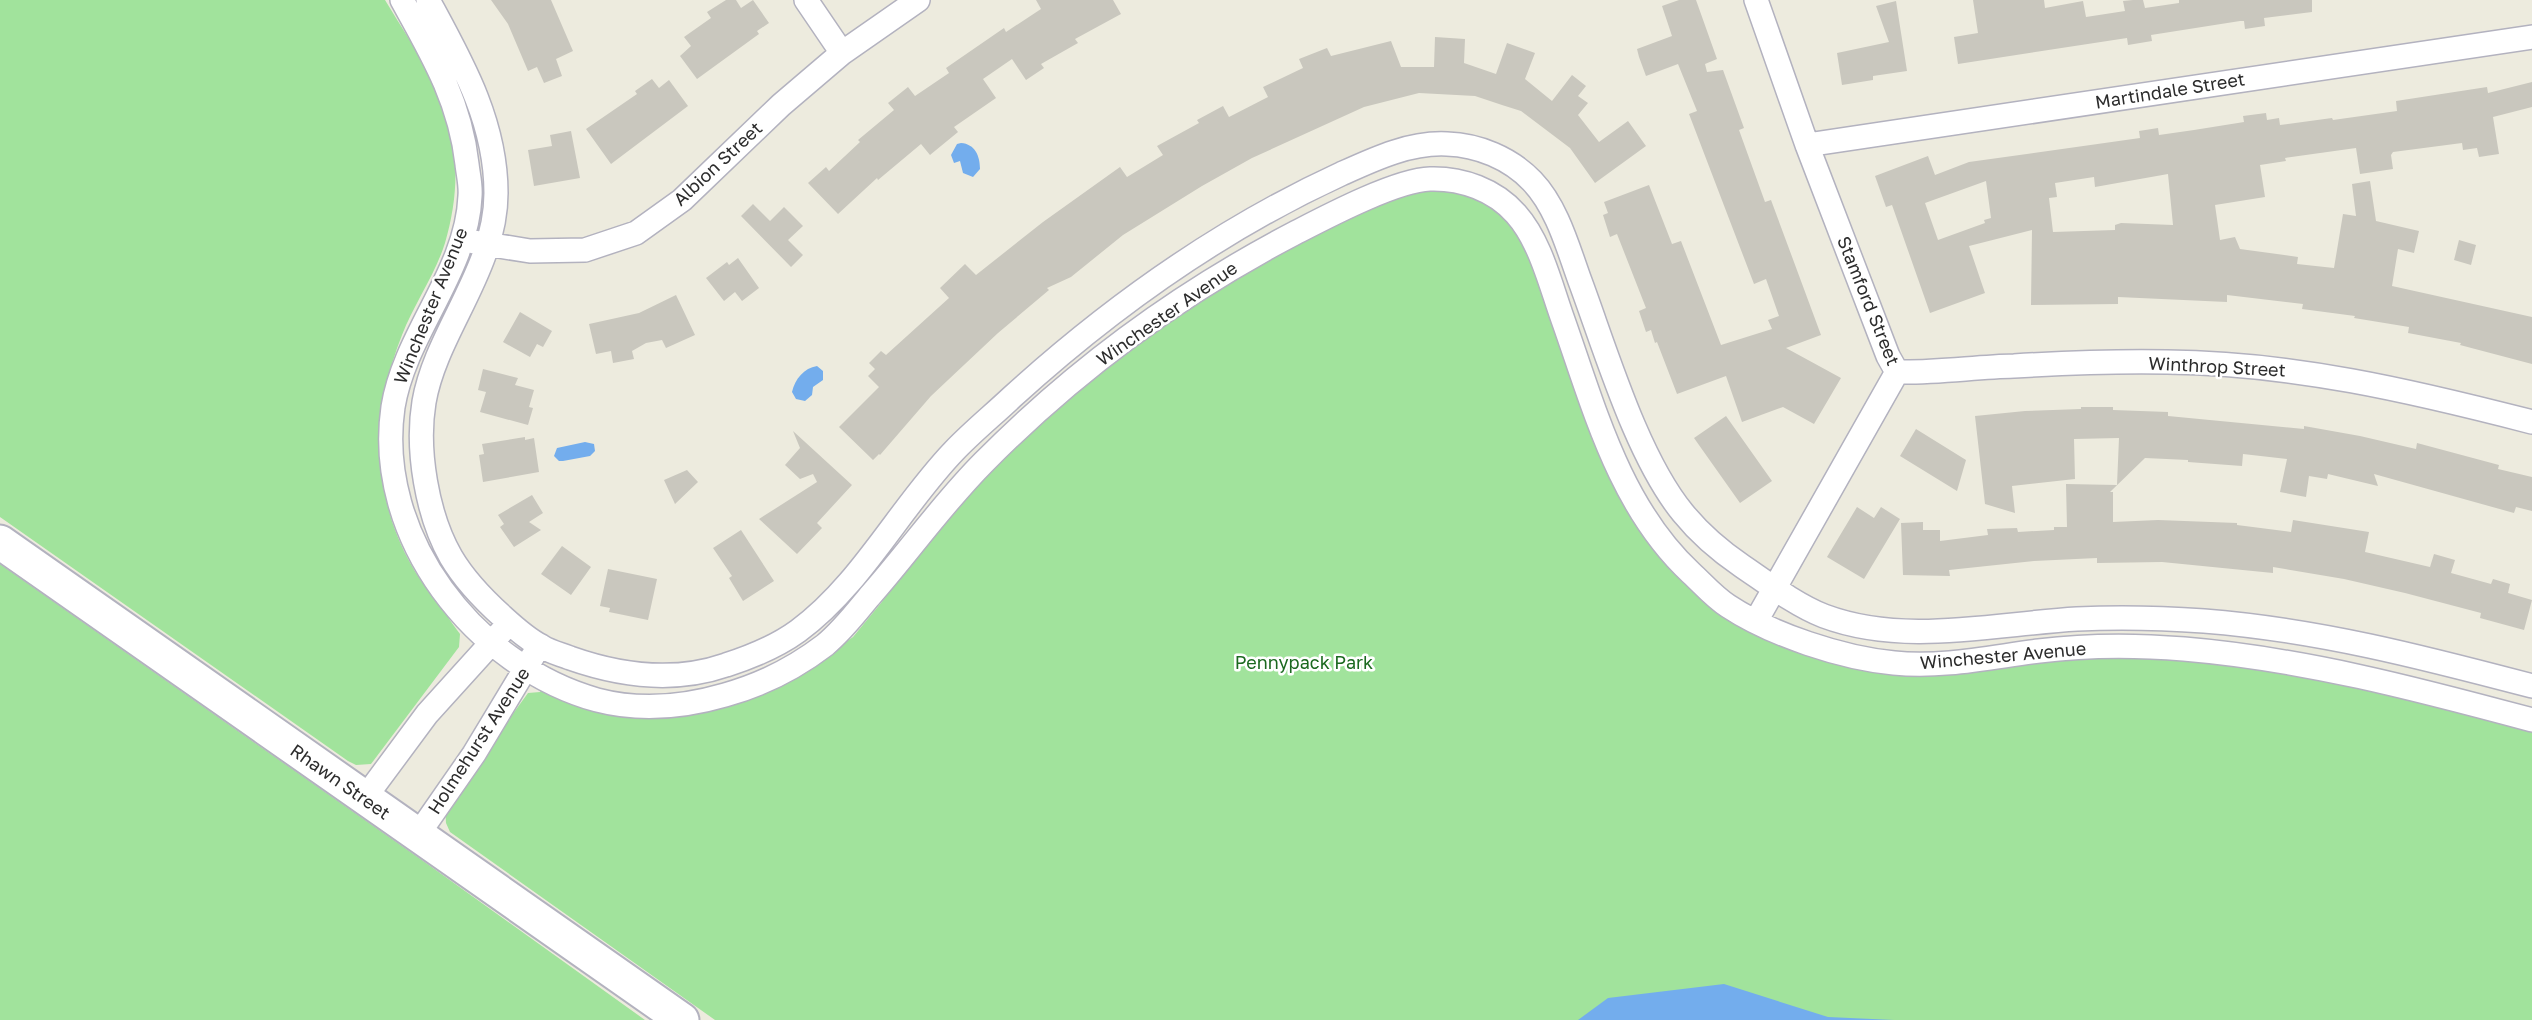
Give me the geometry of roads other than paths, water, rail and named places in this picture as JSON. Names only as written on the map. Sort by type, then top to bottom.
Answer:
[{"type":"main road","name":"Rhawn Street","points":[[0,542],[682,1020]]},
{"type":"street","name":"Winchester Avenue","points":[[402,0],[454,102],[464,141],[470,197],[461,239],[435,305],[405,368],[394,401],[391,438],[394,473],[408,532],[424,566],[471,626],[526,667],[568,689],[602,701],[642,706],[685,705],[762,684],[797,665],[832,640],[978,468],[1098,360],[1166,309],[1236,264],[1371,198],[1418,181],[1432,179],[1459,182],[1489,191],[1510,206],[1526,225],[1543,264],[1609,449],[1636,504],[1679,561],[1723,603],[1756,621],[1841,655],[1899,664],[1947,664],[2049,650],[2178,648],[2315,666],[2419,689],[2532,720]]},
{"type":"street","name":"Winchester Avenue","points":[[428,0],[481,102],[497,197],[488,245],[465,303],[435,366],[424,399],[421,435],[424,471],[438,530],[454,564],[509,623],[540,646],[605,670],[644,676],[688,675],[722,667],[766,650],[800,630],[868,560],[919,491],[958,447],[1103,318],[1243,223],[1378,157],[1413,147],[1441,143],[1468,146],[1494,154],[1538,185],[1559,225],[1622,394],[1658,475],[1678,508],[1711,543],[1819,614],[1871,628],[1928,631],[2137,617],[2272,628],[2344,639],[2532,686]]},
{"type":"street","points":[[806,0],[842,53]]},
{"type":"street","name":"Albion Street","points":[[461,239],[530,251],[585,250],[636,233],[682,200],[781,105],[842,53],[918,0]]},
{"type":"street","name":"Stamford Street","points":[[1756,0],[1807,145],[1888,356],[1897,372],[1756,621]]},
{"type":"street","name":"Martindale Street","points":[[1807,145],[2532,37]]},
{"type":"street","points":[[1413,147],[1418,181]]},
{"type":"street","name":"Winthrop Street","points":[[1897,372],[2167,362],[2258,366],[2389,387],[2532,422]]},
{"type":"street","points":[[958,447],[978,468]]},
{"type":"street","points":[[365,799],[427,714],[509,623]]},
{"type":"street","name":"Holmehurst Avenue","points":[[417,836],[474,754],[540,646]]},
{"type":"street","points":[[2419,689],[2428,659]]},
{"type":"water","points":[[957,144],[973,148],[978,155],[980,169],[973,177],[963,173],[960,161],[954,163],[951,155]]},
{"type":"water","points":[[817,366],[823,371],[823,380],[813,387],[812,395],[805,401],[796,399],[792,392],[795,383],[804,372]]},
{"type":"water","points":[[585,442],[594,444],[595,451],[590,456],[559,461],[554,456],[557,448]]},
{"type":"water","points":[[1724,984],[1828,1017],[1894,1020],[1578,1020],[1608,998]]},
{"type":"park label","name":"Pennypack Park","points":[[1304,663]]}]
